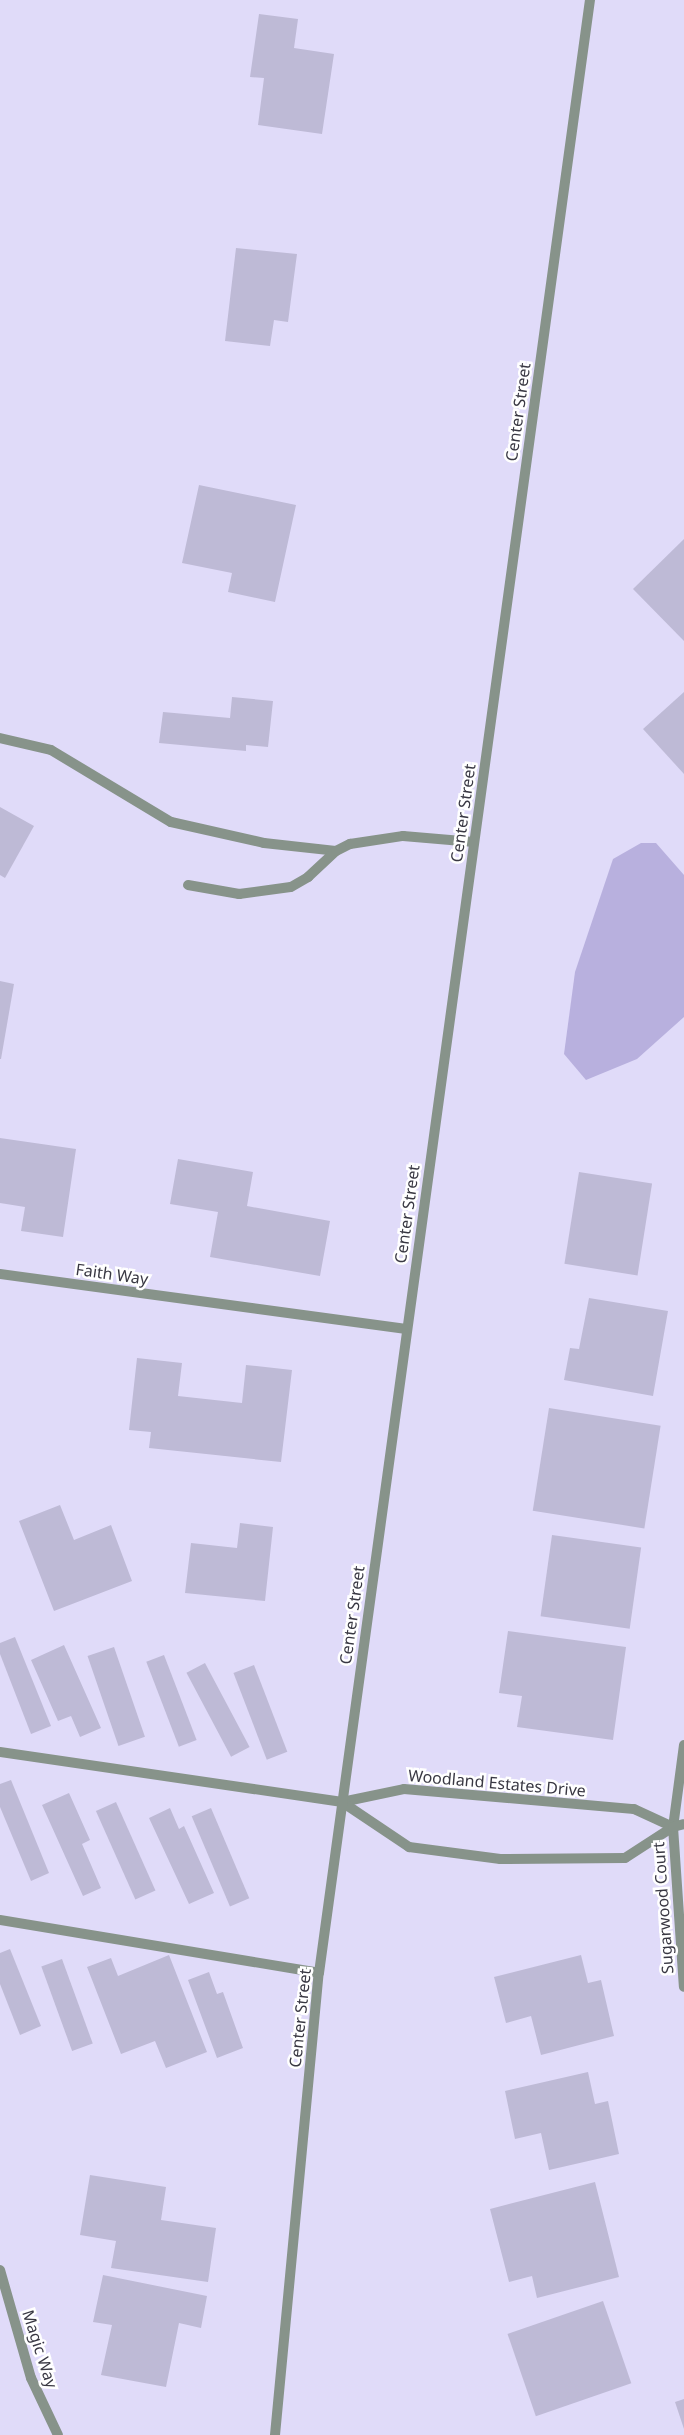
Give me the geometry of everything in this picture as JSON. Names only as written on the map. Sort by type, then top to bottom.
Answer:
[{"type":"street","name":"Center Street","points":[[275,2435],[319,1974],[406,1329],[590,0]]},
{"type":"street","points":[[0,738],[51,750],[171,822],[264,843],[336,850]]},
{"type":"street","points":[[188,886],[239,894],[291,887],[308,878],[336,850],[350,844],[403,836],[474,842]]},
{"type":"street","name":"Faith Way","points":[[0,1274],[406,1329]]},
{"type":"street","name":"Sugarwood Court","points":[[684,1745],[673,1826],[684,1987]]},
{"type":"street","points":[[0,1752],[342,1802],[409,1847],[500,1859],[625,1858],[673,1826],[684,1824]]},
{"type":"street","name":"Woodland Estates Drive","points":[[342,1802],[404,1789],[634,1809],[673,1826]]},
{"type":"street","points":[[0,1920],[319,1974]]},
{"type":"street","name":"Magic Way","points":[[0,2270],[31,2378],[58,2435]]},
{"type":"shaded area","points":[[641,843],[656,843],[684,875],[684,1017],[637,1059],[586,1080],[564,1054],[575,972],[613,859]]},
{"type":"building","points":[[259,14],[298,19],[294,48],[334,54],[322,134],[258,125],[264,78],[250,77]]},
{"type":"building","points":[[236,248],[297,254],[288,322],[274,320],[270,346],[225,341]]},
{"type":"building","points":[[199,485],[296,505],[275,602],[228,592],[232,573],[182,563]]},
{"type":"building","points":[[684,539],[684,641],[633,589]]},
{"type":"building","points":[[684,692],[684,774],[643,729]]},
{"type":"building","points":[[232,697],[273,701],[268,747],[246,745],[246,751],[159,743],[163,712],[230,718]]},
{"type":"building","points":[[0,807],[34,826],[5,878],[0,875]]},
{"type":"building","points":[[0,981],[14,984],[1,1059],[0,1059]]},
{"type":"building","points":[[0,1138],[76,1149],[63,1237],[21,1231],[25,1207],[0,1203]]},
{"type":"building","points":[[178,1159],[253,1172],[247,1206],[330,1221],[320,1276],[210,1257],[218,1212],[170,1204]]},
{"type":"building","points":[[579,1172],[652,1184],[638,1275],[564,1264]]},
{"type":"building","points":[[589,1298],[668,1311],[653,1396],[564,1380],[570,1348],[579,1349]]},
{"type":"building","points":[[137,1358],[182,1363],[178,1396],[242,1403],[246,1365],[292,1370],[281,1462],[149,1448],[151,1432],[129,1430]]},
{"type":"building","points":[[549,1408],[661,1426],[644,1528],[533,1511]]},
{"type":"building","points":[[60,1505],[74,1540],[111,1525],[132,1581],[54,1611],[19,1521]]},
{"type":"building","points":[[240,1523],[273,1527],[265,1601],[185,1593],[191,1543],[237,1548]]},
{"type":"building","points":[[552,1535],[641,1548],[630,1629],[541,1616]]},
{"type":"building","points":[[508,1631],[626,1647],[613,1740],[517,1727],[522,1696],[499,1693]]},
{"type":"building","points":[[15,1637],[51,1726],[31,1734],[0,1654],[0,1643]]},
{"type":"building","points":[[64,1645],[101,1728],[80,1737],[71,1716],[58,1721],[31,1660]]},
{"type":"building","points":[[114,1647],[145,1737],[118,1746],[88,1656]]},
{"type":"building","points":[[164,1655],[197,1740],[179,1747],[146,1662]]},
{"type":"building","points":[[205,1663],[250,1747],[231,1757],[186,1673]]},
{"type":"building","points":[[254,1665],[287,1752],[267,1760],[233,1673]]},
{"type":"building","points":[[11,1780],[49,1873],[31,1881],[0,1807],[0,1784]]},
{"type":"building","points":[[69,1793],[90,1840],[82,1844],[101,1888],[83,1896],[42,1805]]},
{"type":"building","points":[[116,1802],[155,1891],[135,1900],[96,1811]]},
{"type":"building","points":[[170,1808],[179,1829],[184,1826],[214,1893],[189,1904],[149,1818]]},
{"type":"building","points":[[211,1808],[249,1898],[230,1906],[192,1816]]},
{"type":"building","points":[[10,1949],[41,2026],[20,2035],[0,1984],[0,1953]]},
{"type":"building","points":[[169,1955],[207,2052],[166,2068],[155,2041],[121,2054],[87,1967],[111,1958],[118,1976]]},
{"type":"building","points":[[581,1955],[588,1983],[601,1980],[614,2036],[541,2055],[531,2016],[506,2023],[494,1977]]},
{"type":"building","points":[[62,1959],[93,2044],[72,2051],[41,1967]]},
{"type":"building","points":[[209,1972],[217,1994],[223,1992],[243,2048],[217,2058],[188,1980]]},
{"type":"building","points":[[588,2072],[595,2104],[608,2101],[619,2154],[549,2170],[541,2133],[515,2139],[505,2091]]},
{"type":"building","points":[[90,2175],[166,2187],[161,2220],[216,2228],[208,2282],[111,2268],[116,2241],[80,2235]]},
{"type":"building","points":[[595,2182],[619,2277],[537,2298],[532,2276],[509,2282],[490,2209]]},
{"type":"building","points":[[103,2275],[207,2296],[201,2328],[179,2323],[166,2387],[101,2375],[112,2325],[93,2322]]},
{"type":"building","points":[[603,2301],[631,2383],[536,2416],[508,2334]]},
{"type":"building","points":[[684,2399],[684,2429],[675,2402]]}]
